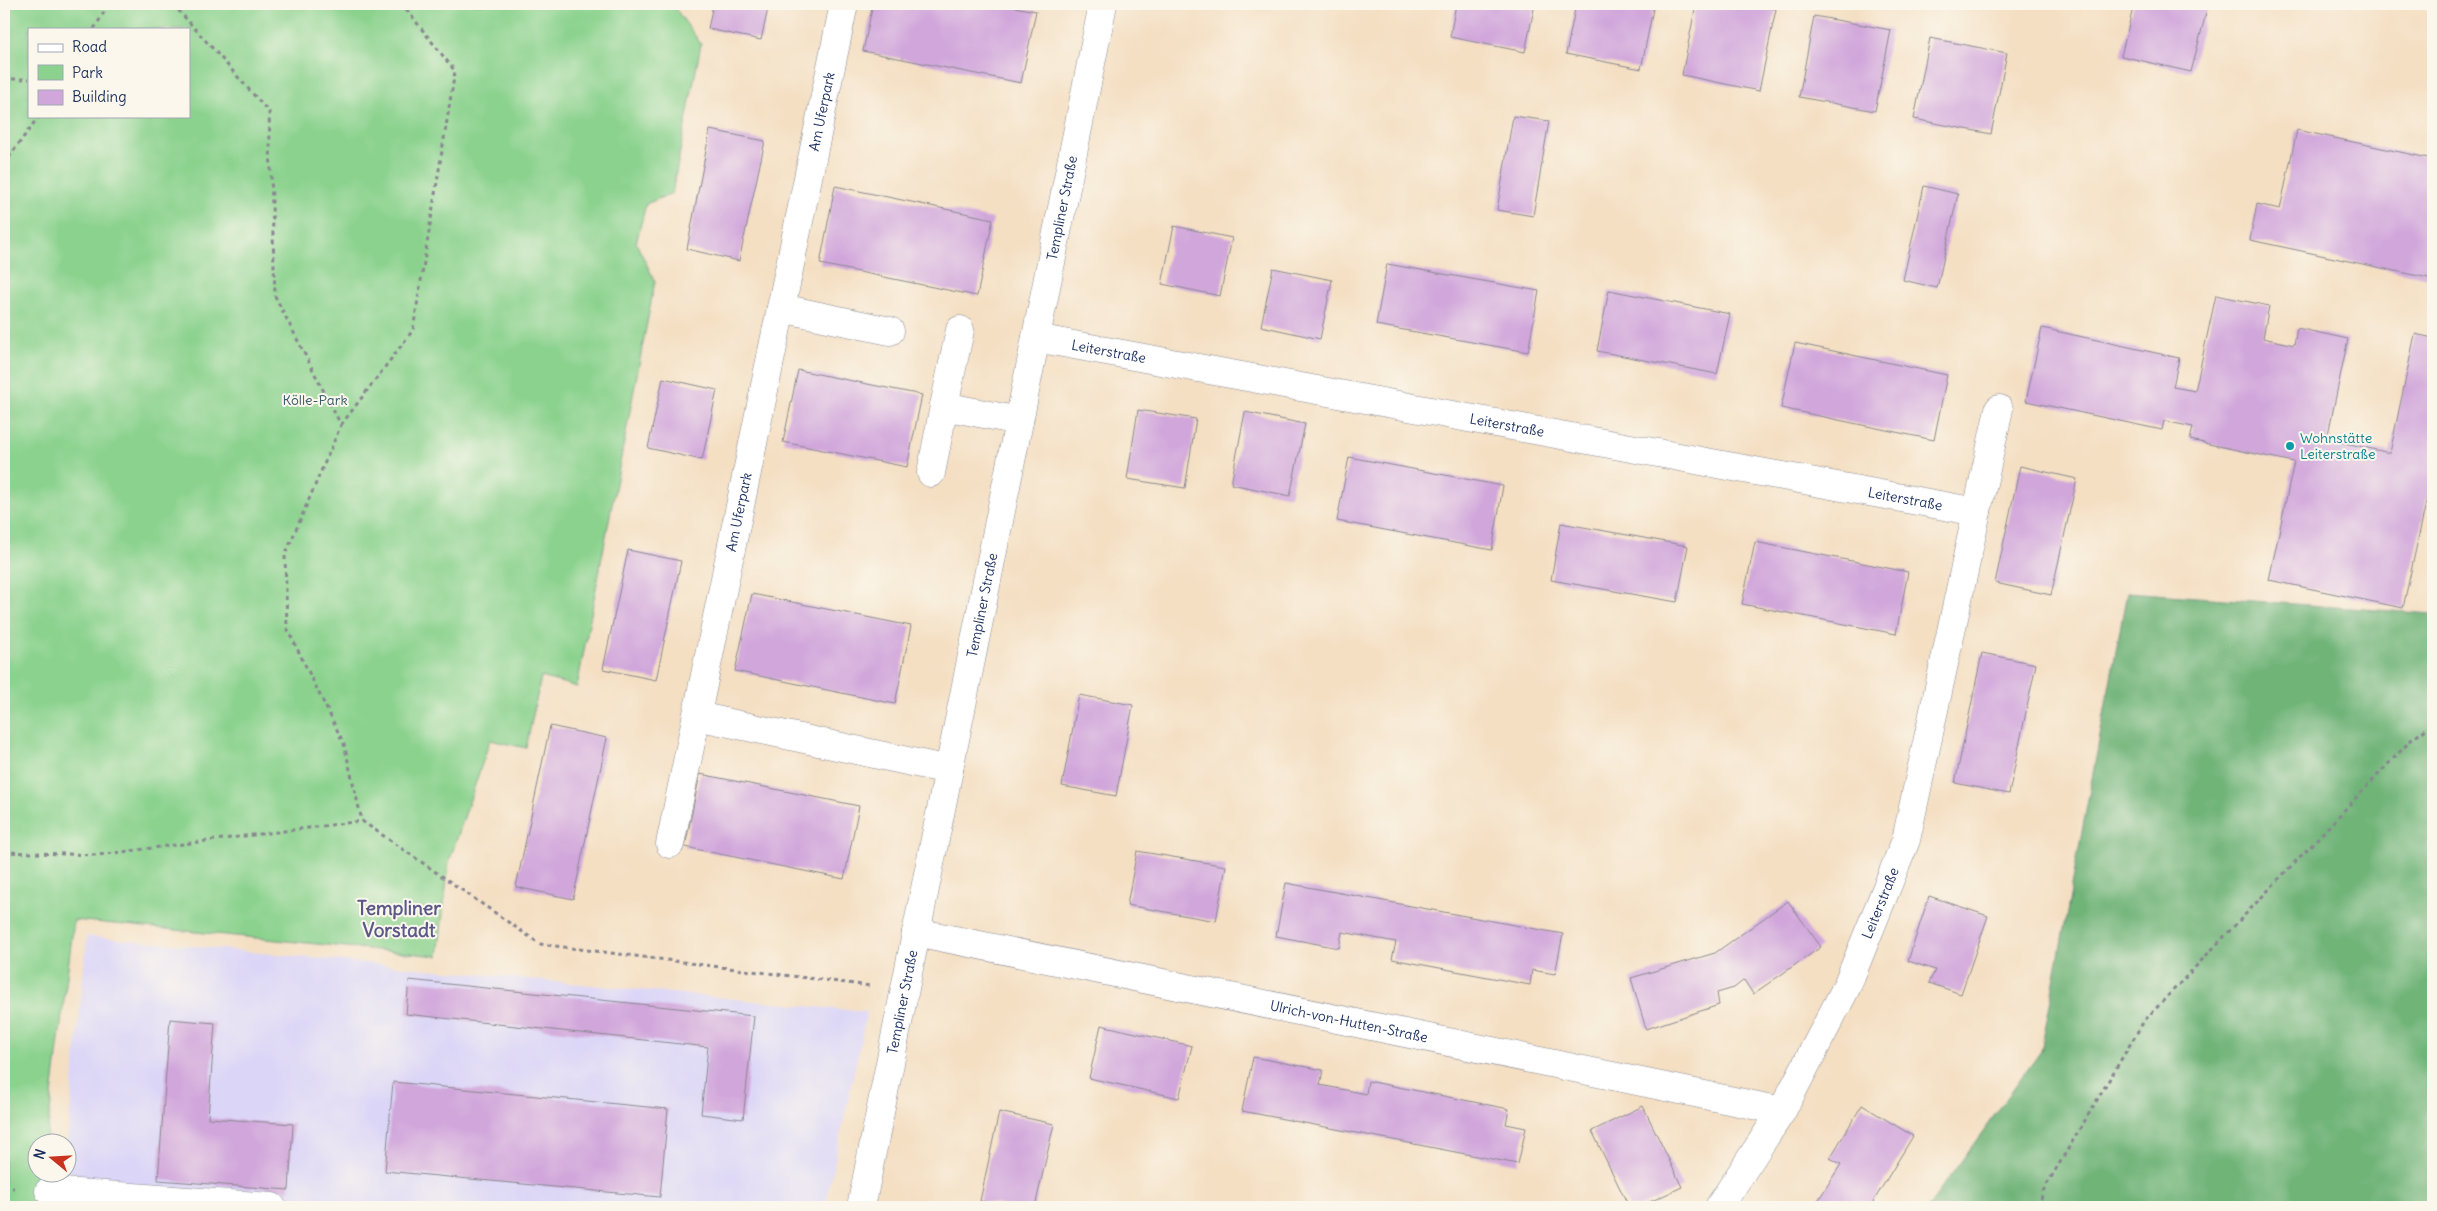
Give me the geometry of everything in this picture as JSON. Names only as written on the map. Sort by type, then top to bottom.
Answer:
[{"type":"street","name":"Am Uferpark","points":[[670,844],[844,4]]},
{"type":"street","name":"Templiner Straße","points":[[861,1207],[1103,4]]},
{"type":"street","points":[[781,308],[890,332]]},
{"type":"street","points":[[931,473],[960,330]]},
{"type":"street","name":"Leiterstraße","points":[[1036,338],[1977,512]]},
{"type":"street","points":[[944,406],[1018,421]]},
{"type":"street","name":"Leiterstraße","points":[[1719,1207],[1782,1111],[1846,988],[1906,840],[1999,409]]},
{"type":"street","points":[[697,716],[949,770]]},
{"type":"street","name":"Ulrich-von-Hutten-Straße","points":[[916,932],[1782,1111]]},
{"type":"street","points":[[50,1191],[272,1207]]},
{"type":"path","points":[[95,28],[109,4]]},
{"type":"path","points":[[173,4],[269,112],[275,296],[341,425]]},
{"type":"path","points":[[362,821],[344,744],[287,628],[285,555],[341,425],[413,330],[456,71],[402,4]]},
{"type":"path","points":[[4,78],[28,79]]},
{"type":"path","points":[[4,164],[38,118]]},
{"type":"path","points":[[2039,1207],[2043,1191],[2144,1021],[2411,740],[2433,724]]},
{"type":"path","points":[[4,852],[98,855],[362,821],[540,944],[837,981]]},
{"type":"shaded area","points":[[87,936],[867,1012],[825,1207],[391,1207],[78,1181],[78,1134],[68,1134]]},
{"type":"green space","name":"Kölle-Park","points":[[4,4],[672,4],[701,44],[672,193],[646,204],[636,243],[655,281],[577,687],[541,677],[526,748],[490,740],[449,862],[438,956],[74,920],[47,1134],[28,1134],[28,1184],[42,1184],[39,1207],[4,1207]]},
{"type":"green space","points":[[2127,592],[2433,614],[2433,1207],[1928,1207],[2041,1051]]},
{"type":"building","points":[[713,4],[769,4],[761,40],[708,29]]},
{"type":"building","points":[[873,4],[998,4],[1036,11],[1021,83],[863,51]]},
{"type":"building","points":[[1456,4],[1535,4],[1525,52],[1450,37]]},
{"type":"building","points":[[1576,4],[1654,4],[1641,69],[1566,54]]},
{"type":"building","points":[[1696,4],[1750,4],[1776,9],[1759,91],[1682,75]]},
{"type":"building","points":[[2134,4],[2208,5],[2191,72],[2121,56]]},
{"type":"building","points":[[1814,16],[1891,30],[1875,111],[1799,97]]},
{"type":"building","points":[[1930,38],[2007,53],[1991,134],[1914,119]]},
{"type":"building","points":[[1513,116],[1549,121],[1533,216],[1497,210]]},
{"type":"building","points":[[710,130],[765,141],[739,261],[687,249]]},
{"type":"building","points":[[2297,130],[2433,159],[2433,279],[2250,240],[2257,204],[2280,209]]},
{"type":"building","points":[[835,186],[993,219],[977,296],[820,264]]},
{"type":"building","points":[[1924,186],[1958,194],[1937,288],[1903,280]]},
{"type":"building","points":[[1174,226],[1232,238],[1220,296],[1162,284]]},
{"type":"building","points":[[1387,264],[1539,291],[1528,352],[1376,325]]},
{"type":"building","points":[[1273,268],[1332,280],[1320,339],[1261,326]]},
{"type":"building","points":[[1609,290],[1730,314],[1717,374],[1597,351]]},
{"type":"building","name":"Wohnstätte Leiterstraße","points":[[2216,295],[2269,306],[2263,338],[2294,345],[2297,328],[2348,339],[2327,439],[2390,453],[2415,334],[2433,338],[2433,490],[2429,489],[2403,608],[2269,580],[2294,462],[2190,440],[2193,427],[2164,421],[2162,430],[2026,401],[2042,328],[2179,358],[2173,387],[2195,391]]},
{"type":"building","points":[[1795,343],[1947,375],[1934,440],[1781,408]]},
{"type":"building","points":[[798,370],[922,395],[907,467],[783,442]]},
{"type":"building","points":[[663,378],[717,390],[702,460],[648,448]]},
{"type":"building","points":[[1138,410],[1196,419],[1185,488],[1127,479]]},
{"type":"building","points":[[1245,412],[1305,424],[1290,496],[1231,484]]},
{"type":"building","points":[[1349,457],[1503,486],[1492,550],[1337,521]]},
{"type":"building","points":[[2020,466],[2077,479],[2051,595],[1995,583]]},
{"type":"building","points":[[1561,523],[1688,546],[1677,602],[1551,580]]},
{"type":"building","points":[[1755,542],[1908,572],[1896,634],[1742,604]]},
{"type":"building","points":[[628,550],[681,561],[656,680],[603,669]]},
{"type":"building","points":[[752,594],[911,626],[895,704],[735,671]]},
{"type":"building","points":[[1982,653],[2036,664],[2009,794],[1955,783]]},
{"type":"building","points":[[1079,695],[1133,705],[1116,796],[1062,786]]},
{"type":"building","points":[[550,726],[607,738],[573,899],[516,887]]},
{"type":"building","points":[[700,774],[859,806],[844,879],[685,847]]},
{"type":"building","points":[[1137,851],[1226,866],[1216,921],[1127,905]]},
{"type":"building","points":[[1286,883],[1563,934],[1555,974],[1532,970],[1530,985],[1392,959],[1396,942],[1342,932],[1339,948],[1276,936]]},
{"type":"building","points":[[1929,896],[1988,916],[1961,994],[1929,983],[1935,970],[1908,961]]},
{"type":"building","points":[[1788,901],[1821,947],[1753,994],[1744,980],[1734,988],[1717,993],[1719,1005],[1646,1029],[1631,978],[1715,953]]},
{"type":"building","points":[[409,980],[754,1016],[743,1119],[701,1114],[708,1047],[406,1014]]},
{"type":"building","points":[[170,1019],[215,1023],[208,1118],[293,1124],[289,1190],[158,1180]]},
{"type":"building","points":[[1101,1025],[1192,1046],[1179,1098],[1089,1078]]},
{"type":"building","points":[[1253,1057],[1323,1070],[1320,1085],[1366,1094],[1368,1081],[1509,1109],[1506,1124],[1526,1128],[1518,1164],[1242,1111]]},
{"type":"building","points":[[393,1082],[668,1109],[660,1197],[385,1171]]},
{"type":"building","points":[[1862,1105],[1913,1136],[1870,1207],[1814,1207],[1841,1164],[1830,1158]]},
{"type":"building","points":[[1643,1106],[1682,1187],[1639,1207],[1629,1207],[1592,1131]]},
{"type":"building","points":[[999,1112],[1054,1124],[1035,1207],[1010,1207],[980,1201]]},
{"type":"place","name":"Wohnstätte Leiterstraße","points":[[2290,446]]},
{"type":"district","name":"Templiner Vorstadt","points":[[399,919]]}]
